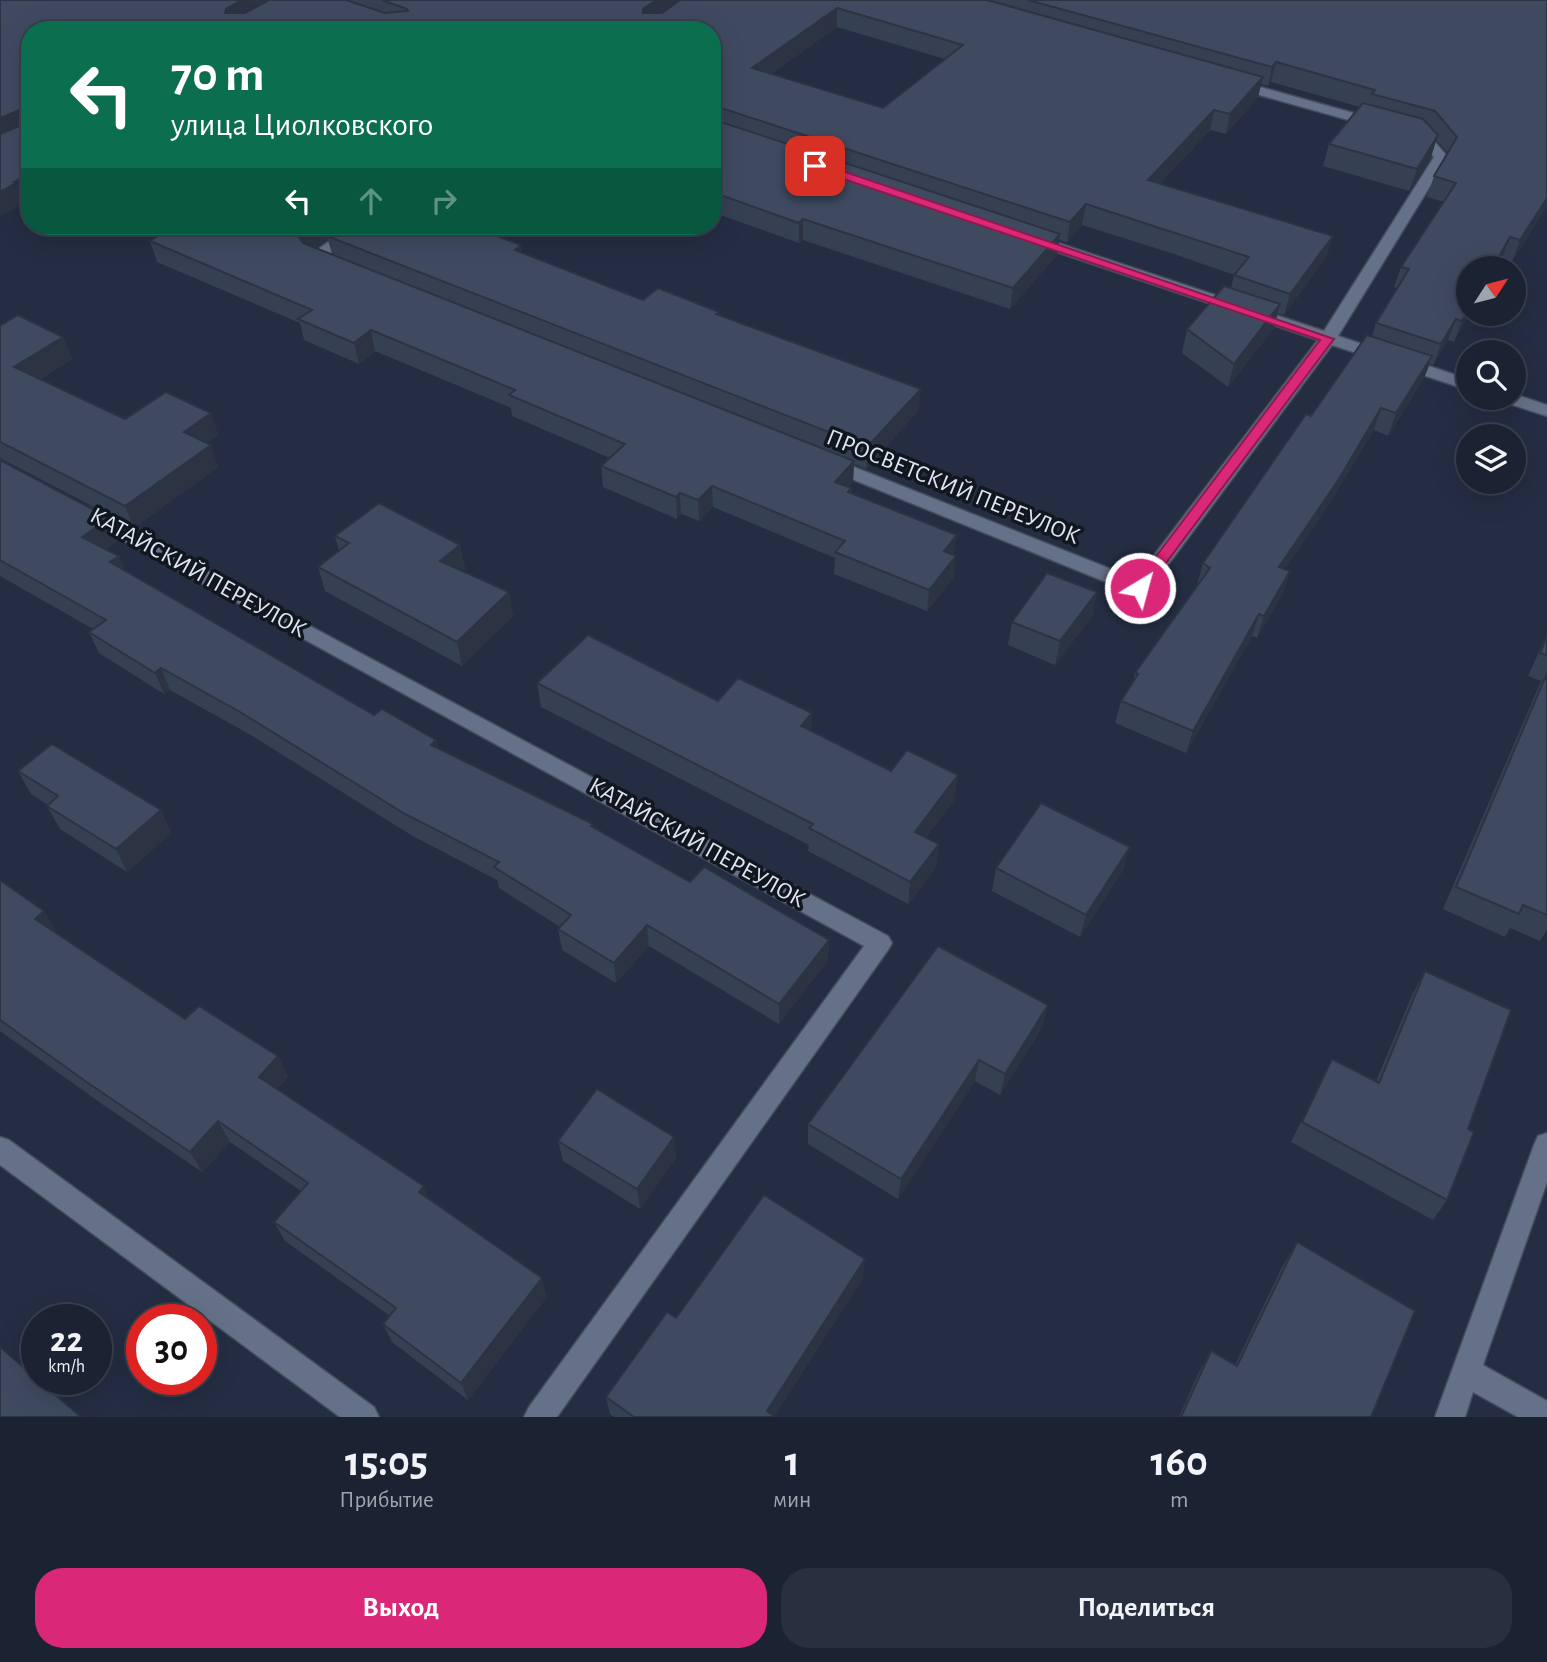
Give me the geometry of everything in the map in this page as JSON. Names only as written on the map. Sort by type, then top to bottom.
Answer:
[{"type":"street","points":[[1211,77],[1422,136],[1441,157],[1328,339]]},
{"type":"street","points":[[1013,233],[1456,381]]},
{"type":"street","points":[[341,268],[315,258],[349,235]]},
{"type":"street","name":"ПРОСВЕТСКИЙ ПЕРЕУЛОК","points":[[818,459],[1140,588],[1328,339]]},
{"type":"street","points":[[1526,404],[1547,411]]},
{"type":"street","name":"КАТАЙСКИЙ ПЕРЕУЛОК","points":[[73,505],[880,943],[539,1417]]},
{"type":"street","points":[[1450,1417],[1547,1145]]},
{"type":"street","points":[[0,1149],[364,1417]]},
{"type":"street","points":[[1466,1372],[1547,1417]]},
{"type":"building","points":[[0,0],[242,0],[226,9],[225,13],[245,13],[269,0],[346,0],[385,13],[408,11],[382,0],[656,0],[643,9],[643,13],[662,13],[680,0],[987,0],[1263,77],[1230,114],[1214,110],[1148,180],[1333,236],[1290,294],[1234,275],[1249,257],[1086,204],[1070,222],[721,108],[721,21],[21,21],[21,109],[0,118]],"holes":[[[837,8],[963,45],[883,108],[752,68]]]},
{"type":"building","points":[[1028,0],[1547,0],[1547,198],[1520,240],[1510,237],[1500,256],[1456,256],[1456,319],[1441,344],[1376,323],[1409,269],[1401,267],[1456,183],[1434,176],[1457,137],[1435,111],[1372,94],[1375,90],[1276,62],[1272,67]]},
{"type":"building","points":[[1363,103],[1423,119],[1438,135],[1417,169],[1329,144]]},
{"type":"building","points":[[721,122],[1060,234],[1013,288],[803,219],[799,223],[721,195]]},
{"type":"building","points":[[21,125],[21,178],[0,192],[0,134]]},
{"type":"building","points":[[160,235],[302,235],[299,237],[303,243],[854,461],[835,482],[851,488],[848,492],[957,535],[944,551],[956,556],[929,590],[835,552],[845,541],[712,486],[698,500],[680,493],[676,497],[601,466],[625,444],[509,395],[515,390],[371,330],[354,343],[298,319],[312,310],[150,241]]},
{"type":"building","points":[[494,235],[521,245],[515,250],[643,300],[658,288],[719,312],[716,314],[921,389],[867,447],[327,236]]},
{"type":"building","points":[[1224,286],[1280,304],[1234,364],[1187,329]]},
{"type":"building","points":[[18,315],[63,337],[14,367],[125,419],[166,392],[211,413],[184,432],[211,445],[125,506],[0,442],[0,326]]},
{"type":"building","points":[[1367,335],[1432,356],[1396,413],[1381,408],[1339,479],[1279,567],[1290,571],[1264,616],[1259,614],[1193,731],[1121,701],[1138,674],[1135,673],[1210,568],[1203,563],[1306,414],[1311,416]]},
{"type":"building","points":[[0,460],[109,518],[82,537],[119,556],[110,562],[374,715],[382,709],[436,740],[431,745],[593,824],[591,826],[690,882],[704,867],[829,940],[779,1004],[647,925],[614,963],[558,929],[571,915],[494,867],[499,862],[405,814],[240,712],[161,668],[155,673],[89,632],[106,620],[0,560]]},
{"type":"building","points":[[379,503],[460,545],[440,561],[509,592],[457,642],[318,567],[349,543],[335,536]]},
{"type":"building","points":[[1047,573],[1097,592],[1060,641],[1012,622]]},
{"type":"building","points":[[588,635],[718,701],[738,678],[812,713],[801,726],[891,771],[907,750],[958,775],[915,832],[939,844],[910,882],[809,828],[813,824],[537,683]]},
{"type":"building","points":[[1547,637],[1547,655],[1540,653]]},
{"type":"building","points":[[1547,673],[1547,915],[1523,905],[1519,914],[1456,887]]},
{"type":"building","points":[[52,744],[161,810],[116,849],[47,806],[58,796],[18,771]]},
{"type":"building","points":[[1041,803],[1130,847],[1086,915],[996,868]]},
{"type":"building","points":[[0,880],[44,911],[35,919],[185,1019],[199,1006],[278,1056],[259,1077],[424,1186],[419,1192],[542,1278],[461,1383],[383,1324],[396,1308],[274,1222],[308,1183],[218,1121],[190,1152],[0,1020]]},
{"type":"building","points":[[938,946],[1048,1005],[1005,1074],[979,1060],[901,1179],[808,1124]]},
{"type":"building","points":[[1425,971],[1511,1010],[1468,1129],[1474,1132],[1447,1200],[1302,1122],[1332,1059],[1379,1083]]},
{"type":"building","points":[[597,1089],[674,1137],[637,1189],[558,1141]]},
{"type":"building","points":[[764,1195],[865,1259],[767,1411],[775,1417],[634,1417],[606,1397],[667,1312],[676,1318]]},
{"type":"building","points":[[1297,1242],[1415,1311],[1371,1417],[1181,1417],[1211,1351],[1237,1366]]},
{"type":"building","points":[[0,1347],[21,1365],[21,1395],[56,1395],[81,1417],[0,1417]]},
{"type":"route","points":[[815,166],[1328,339],[1140,588]]}]
